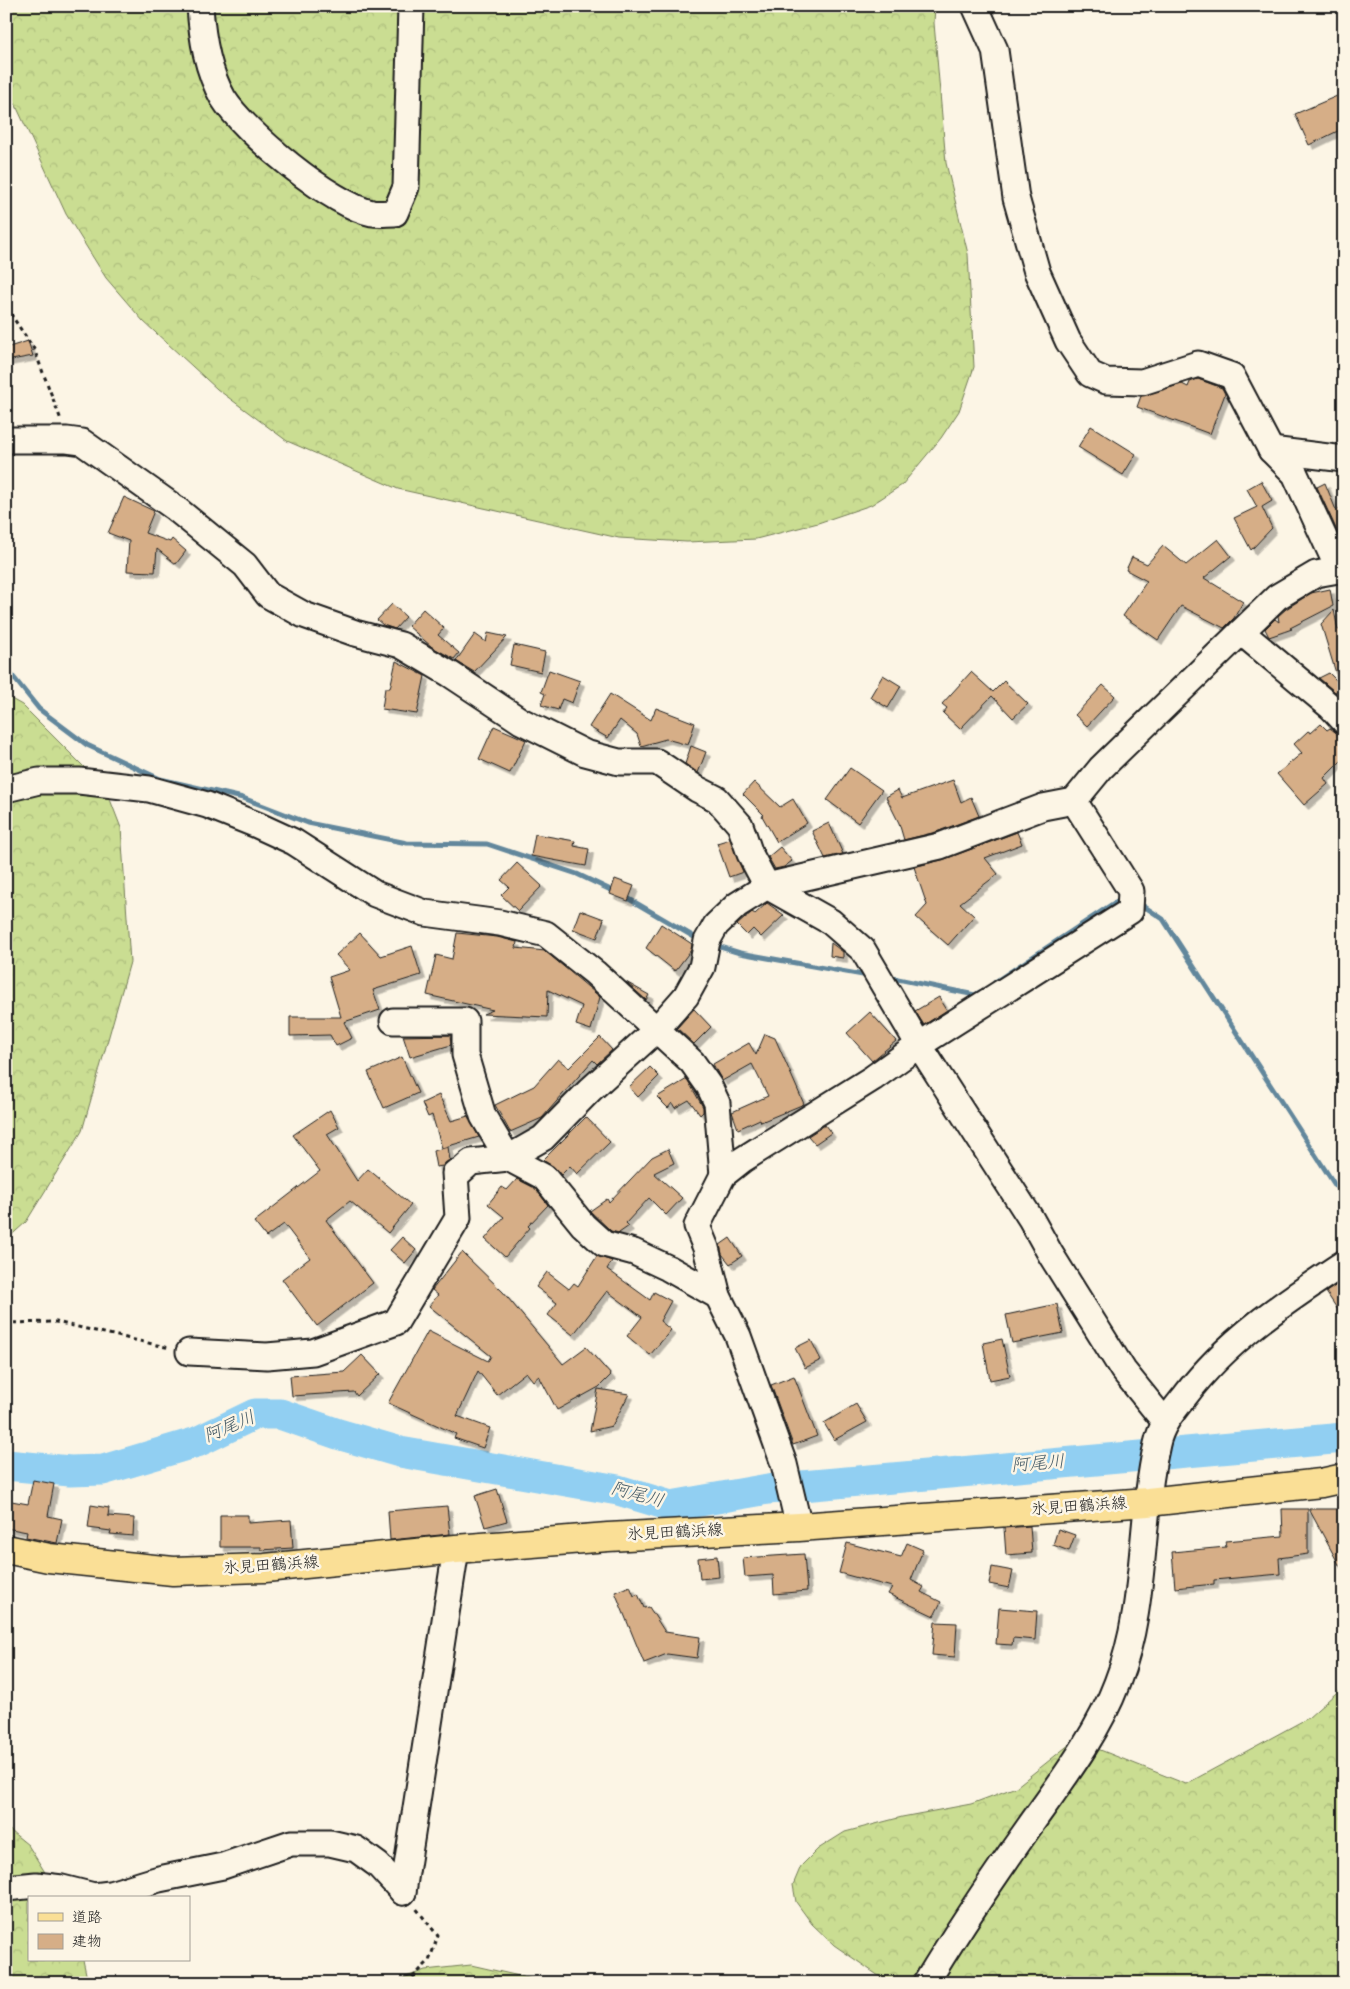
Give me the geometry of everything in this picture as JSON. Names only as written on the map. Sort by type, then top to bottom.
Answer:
[{"type":"main road","name":"氷見田鶴浜線","points":[[6,1549],[49,1558],[174,1571],[265,1568],[456,1548],[608,1537],[796,1517],[1150,1491],[1321,1483],[1344,1478]]},
{"type":"street","points":[[200,6],[209,69],[223,97],[236,116],[286,162],[337,197],[372,213],[395,213],[406,187],[411,6]]},
{"type":"street","points":[[189,1352],[266,1356],[313,1352],[396,1322],[458,1218],[455,1173],[460,1172],[471,1162],[508,1158],[543,1138],[590,1090],[656,1030],[686,996],[702,967],[707,941],[716,925],[737,905],[767,886],[940,846],[1043,807],[1074,801],[1101,768],[1277,597],[1316,574],[1342,570],[1295,474],[1271,450],[1232,376],[1198,364],[1142,382],[1106,381],[1090,374],[1068,341],[1038,272],[1016,198],[995,50],[975,6]]},
{"type":"street","points":[[6,440],[67,440],[82,442],[175,508],[245,565],[268,595],[304,615],[355,634],[401,646],[450,674],[520,721],[586,753],[619,762],[658,762],[697,789],[717,799],[740,825],[750,854],[767,886],[832,922],[862,950],[919,1045],[1032,1219],[1051,1255],[1161,1433]]},
{"type":"street","points":[[1271,450],[1344,460]]},
{"type":"street","points":[[1241,632],[1331,707],[1344,721]]},
{"type":"street","points":[[6,789],[39,781],[79,781],[149,789],[207,805],[294,842],[375,894],[425,913],[500,924],[546,934],[595,973],[692,1062],[709,1086],[717,1103],[723,1175]]},
{"type":"street","points":[[796,1517],[784,1464],[738,1336],[718,1296],[706,1248],[697,1226],[723,1175],[742,1160],[873,1078],[919,1045],[1130,911],[1131,891],[1074,801]]},
{"type":"street","points":[[392,1021],[465,1021],[465,1055],[483,1116],[508,1158],[544,1177],[583,1225],[604,1244],[634,1252],[668,1268],[718,1296]]},
{"type":"street","points":[[926,1983],[966,1916],[1079,1756],[1117,1684],[1134,1630],[1150,1491],[1161,1433],[1198,1378],[1230,1345],[1275,1309],[1344,1263]]},
{"type":"street","points":[[403,1892],[456,1548]]},
{"type":"street","points":[[6,1888],[36,1884],[94,1896],[110,1894],[159,1879],[223,1866],[291,1843],[330,1843],[356,1849],[378,1865],[403,1892]]},
{"type":"path","points":[[6,307],[34,349],[67,440]]},
{"type":"path","points":[[6,1322],[56,1322],[189,1352]]},
{"type":"path","points":[[403,1892],[438,1936],[429,1961],[407,1983]]},
{"type":"green space","points":[[6,6],[935,6],[934,23],[946,163],[968,254],[974,367],[959,411],[941,438],[902,485],[871,505],[818,523],[756,539],[687,542],[619,538],[398,489],[287,441],[217,389],[143,321],[106,278],[66,214],[6,84]]},
{"type":"green space","points":[[6,696],[22,705],[106,789],[121,828],[130,962],[82,1131],[26,1222],[6,1240]]},
{"type":"green space","points":[[1344,1686],[1344,1983],[889,1983],[834,1945],[812,1924],[796,1902],[793,1885],[801,1866],[818,1849],[845,1832],[902,1817],[971,1804],[1016,1787],[1075,1740],[1186,1784],[1308,1718]]},
{"type":"green space","points":[[6,1827],[28,1845],[60,1896],[28,1896],[28,1962],[83,1962],[88,1983],[6,1983]]},
{"type":"green space","points":[[471,1965],[550,1983],[390,1983],[425,1970]]},
{"type":"building","points":[[1344,93],[1344,128],[1309,145],[1295,114]]},
{"type":"building","points":[[28,341],[33,356],[6,361],[6,348]]},
{"type":"building","points":[[1198,379],[1222,388],[1225,394],[1210,434],[1137,407],[1141,396],[1182,384],[1188,387],[1190,382]]},
{"type":"building","points":[[1091,426],[1136,454],[1123,475],[1078,447]]},
{"type":"building","points":[[1261,481],[1272,501],[1262,507],[1272,528],[1251,550],[1234,518],[1257,507],[1247,489]]},
{"type":"building","points":[[1325,483],[1336,510],[1344,507],[1344,546],[1317,487]]},
{"type":"building","points":[[124,497],[154,511],[145,533],[170,542],[172,539],[186,551],[176,564],[157,549],[155,572],[127,571],[129,541],[108,533]]},
{"type":"building","points":[[1218,539],[1231,556],[1204,578],[1243,602],[1234,618],[1224,628],[1181,606],[1158,640],[1123,616],[1147,581],[1126,570],[1132,557],[1147,564],[1163,546],[1186,565]]},
{"type":"building","points":[[1330,589],[1333,606],[1290,628],[1292,629],[1269,637],[1265,629],[1275,619],[1279,622],[1278,616],[1286,609],[1311,593]]},
{"type":"building","points":[[392,604],[406,617],[395,629],[383,625],[377,620]]},
{"type":"building","points":[[423,609],[444,628],[438,635],[459,653],[454,659],[432,647],[408,626]]},
{"type":"building","points":[[1334,610],[1338,630],[1344,628],[1344,688],[1335,692],[1319,678],[1329,673],[1339,683],[1321,624]]},
{"type":"building","points":[[488,633],[507,637],[474,672],[456,661],[475,634],[486,642]]},
{"type":"building","points":[[514,645],[545,652],[541,672],[510,665]]},
{"type":"building","points":[[396,661],[425,676],[417,714],[382,709],[385,688],[390,688]]},
{"type":"building","points":[[549,670],[580,681],[572,703],[562,699],[558,710],[541,705],[545,694],[541,692]]},
{"type":"building","points":[[971,672],[993,692],[1004,681],[1028,704],[1013,718],[992,696],[960,729],[943,713],[947,708],[942,704]]},
{"type":"building","points":[[883,675],[901,686],[888,708],[870,697]]},
{"type":"building","points":[[1103,685],[1115,696],[1087,726],[1075,715]]},
{"type":"building","points":[[610,694],[651,720],[656,708],[695,723],[688,745],[666,739],[641,746],[637,734],[620,720],[608,738],[589,727]]},
{"type":"building","points":[[1321,724],[1327,730],[1330,728],[1339,735],[1344,735],[1344,758],[1324,778],[1328,784],[1304,805],[1277,774],[1302,753],[1294,744],[1308,731],[1311,733]]},
{"type":"building","points":[[494,726],[526,740],[510,773],[479,759]]},
{"type":"building","points":[[691,746],[706,752],[698,773],[685,764]]},
{"type":"building","points":[[850,768],[882,790],[858,823],[827,800]]},
{"type":"building","points":[[953,780],[961,802],[971,797],[979,816],[936,832],[904,840],[899,823],[886,797],[898,790],[902,798]]},
{"type":"building","points":[[754,782],[780,807],[793,799],[807,823],[777,842],[762,816],[764,815],[743,794]]},
{"type":"building","points":[[829,823],[843,854],[825,858],[812,831]]},
{"type":"building","points":[[1017,832],[1022,844],[985,858],[998,874],[960,903],[974,916],[948,945],[916,917],[927,905],[914,867],[945,859]]},
{"type":"building","points":[[535,834],[575,841],[574,846],[589,849],[586,866],[531,856]]},
{"type":"building","points":[[730,839],[743,872],[729,877],[717,843]]},
{"type":"building","points":[[780,847],[792,861],[784,867],[775,869],[768,857]]},
{"type":"building","points":[[517,863],[542,886],[518,911],[501,895],[509,887],[501,880]]},
{"type":"building","points":[[615,879],[634,886],[628,901],[610,894]]},
{"type":"building","points":[[767,903],[784,915],[761,937],[753,929],[747,935],[737,925],[752,912],[755,914]]},
{"type":"building","points":[[580,910],[604,919],[597,938],[573,929]]},
{"type":"building","points":[[661,924],[692,944],[691,950],[675,971],[646,948]]},
{"type":"building","points":[[360,933],[381,956],[412,946],[421,975],[373,990],[380,1010],[344,1022],[352,1038],[336,1046],[330,1035],[290,1036],[290,1017],[341,1017],[329,977],[350,970],[336,955]]},
{"type":"building","points":[[457,933],[497,937],[517,942],[516,948],[545,951],[600,997],[591,1030],[576,1025],[582,1006],[548,990],[547,1017],[483,1014],[493,1010],[427,995],[436,955],[452,959]]},
{"type":"building","points":[[831,943],[843,952],[843,958],[830,956]]},
{"type":"building","points":[[626,982],[649,995],[646,1000]]},
{"type":"building","points":[[939,997],[947,1010],[924,1025],[915,1011]]},
{"type":"building","points":[[694,1009],[711,1027],[694,1044],[677,1028]]},
{"type":"building","points":[[870,1012],[896,1041],[872,1061],[847,1033]]},
{"type":"building","points":[[765,1034],[775,1038],[804,1104],[761,1122],[760,1119],[738,1129],[732,1112],[768,1096],[752,1064],[722,1081],[713,1064],[749,1043],[756,1055]]},
{"type":"building","points":[[450,1035],[451,1045],[410,1057],[403,1036]]},
{"type":"building","points":[[600,1037],[612,1050],[597,1064],[593,1060],[542,1118],[510,1132],[495,1105],[534,1086],[558,1059],[569,1068]]},
{"type":"building","points":[[402,1057],[418,1093],[384,1108],[368,1072]]},
{"type":"building","points":[[650,1067],[659,1076],[638,1097],[629,1087]]},
{"type":"building","points":[[687,1079],[703,1107],[703,1112],[700,1115],[689,1100],[675,1108],[672,1103],[668,1108],[657,1097]]},
{"type":"building","points":[[439,1095],[451,1121],[468,1116],[479,1137],[442,1148],[432,1115],[428,1117],[422,1103]]},
{"type":"building","points":[[330,1110],[339,1127],[327,1134],[357,1181],[368,1169],[411,1205],[388,1233],[350,1201],[326,1220],[373,1283],[317,1326],[282,1279],[310,1258],[284,1224],[266,1237],[254,1222],[320,1171],[293,1135]]},
{"type":"building","points":[[586,1117],[610,1142],[577,1174],[570,1166],[561,1175],[555,1168],[543,1160]]},
{"type":"building","points":[[825,1125],[831,1133],[815,1144],[808,1136]]},
{"type":"building","points":[[448,1147],[450,1160],[443,1166],[436,1167],[433,1151]]},
{"type":"building","points":[[668,1149],[674,1163],[654,1173],[682,1198],[666,1215],[649,1198],[626,1223],[629,1226],[619,1233],[611,1231],[590,1211],[607,1199],[609,1202],[652,1157]]},
{"type":"building","points":[[517,1179],[535,1188],[548,1205],[528,1226],[530,1228],[505,1257],[485,1239],[504,1217],[488,1204],[502,1187],[507,1190]]},
{"type":"building","points":[[402,1237],[416,1250],[405,1263],[390,1250]]},
{"type":"building","points":[[730,1238],[742,1256],[730,1264],[722,1254],[720,1245]]},
{"type":"building","points":[[462,1252],[503,1292],[563,1364],[586,1347],[611,1375],[599,1387],[557,1410],[539,1376],[533,1381],[526,1372],[497,1395],[478,1371],[457,1416],[490,1428],[483,1448],[454,1438],[456,1434],[388,1403],[428,1331],[488,1361],[491,1356],[429,1306],[438,1295],[432,1290]]},
{"type":"building","points":[[597,1256],[612,1261],[607,1269],[650,1300],[654,1292],[671,1301],[660,1321],[671,1330],[650,1355],[627,1336],[642,1317],[607,1291],[573,1335],[548,1315],[557,1303],[536,1287],[547,1272],[569,1289],[574,1283],[578,1286]]},
{"type":"building","points":[[1344,1280],[1344,1319],[1326,1292]]},
{"type":"building","points":[[1057,1304],[1063,1333],[1012,1343],[1006,1315]]},
{"type":"building","points":[[1002,1339],[1010,1376],[990,1380],[983,1343]]},
{"type":"building","points":[[811,1340],[821,1360],[805,1368],[795,1348]]},
{"type":"building","points":[[362,1355],[380,1374],[357,1396],[354,1392],[292,1396],[290,1376],[344,1372]]},
{"type":"building","points":[[794,1376],[817,1436],[793,1445],[771,1385]]},
{"type":"building","points":[[598,1389],[629,1394],[612,1426],[590,1431]]},
{"type":"building","points":[[856,1404],[867,1422],[834,1440],[824,1423]]},
{"type":"building","points":[[33,1480],[54,1484],[48,1516],[62,1519],[57,1543],[26,1537],[27,1532],[6,1528],[6,1500],[28,1504]]},
{"type":"building","points":[[497,1489],[507,1521],[485,1527],[475,1496]]},
{"type":"building","points":[[91,1505],[109,1508],[108,1516],[134,1518],[133,1536],[110,1534],[111,1531],[88,1528]]},
{"type":"building","points":[[447,1506],[450,1534],[390,1540],[388,1511]]},
{"type":"building","points":[[1282,1509],[1308,1509],[1308,1554],[1279,1558],[1280,1574],[1214,1580],[1214,1584],[1175,1588],[1172,1552],[1226,1547],[1225,1541],[1283,1536]]},
{"type":"building","points":[[1309,1509],[1344,1509],[1344,1574]]},
{"type":"building","points":[[220,1515],[248,1515],[248,1523],[291,1520],[293,1548],[261,1550],[261,1547],[220,1547]]},
{"type":"building","points":[[1030,1526],[1032,1553],[1006,1555],[1004,1528]]},
{"type":"building","points":[[1058,1529],[1075,1535],[1069,1551],[1053,1545]]},
{"type":"building","points":[[847,1543],[901,1557],[907,1543],[923,1550],[911,1580],[924,1587],[921,1592],[941,1602],[934,1616],[888,1594],[892,1587],[839,1573]]},
{"type":"building","points":[[804,1554],[807,1591],[774,1594],[773,1575],[745,1577],[743,1558]]},
{"type":"building","points":[[717,1556],[719,1577],[700,1579],[698,1558]]},
{"type":"building","points":[[992,1567],[1013,1571],[1009,1588],[989,1584]]},
{"type":"building","points":[[630,1586],[634,1596],[638,1594],[644,1608],[649,1607],[665,1632],[700,1637],[697,1658],[667,1654],[644,1663],[615,1592]]},
{"type":"building","points":[[999,1608],[1037,1611],[1035,1640],[1013,1638],[1012,1645],[996,1644]]},
{"type":"building","points":[[935,1622],[957,1623],[955,1657],[932,1655]]},
{"type":"waterway","points":[[6,668],[39,709],[87,745],[160,779],[243,798],[308,823],[407,843],[487,844],[577,874],[617,893]]},
{"type":"waterway","points":[[624,896],[701,941]]},
{"type":"waterway","points":[[995,982],[1123,897]]},
{"type":"waterway","points":[[1142,905],[1163,919],[1344,1199]]},
{"type":"waterway","points":[[714,945],[740,953],[863,975]]},
{"type":"waterway","points":[[893,978],[975,995],[980,992]]},
{"type":"waterway","name":"阿尾川","points":[[6,1465],[70,1471],[103,1470],[197,1442],[255,1414],[280,1414],[338,1434],[400,1452],[618,1490],[671,1506],[768,1489],[1344,1438]]}]
